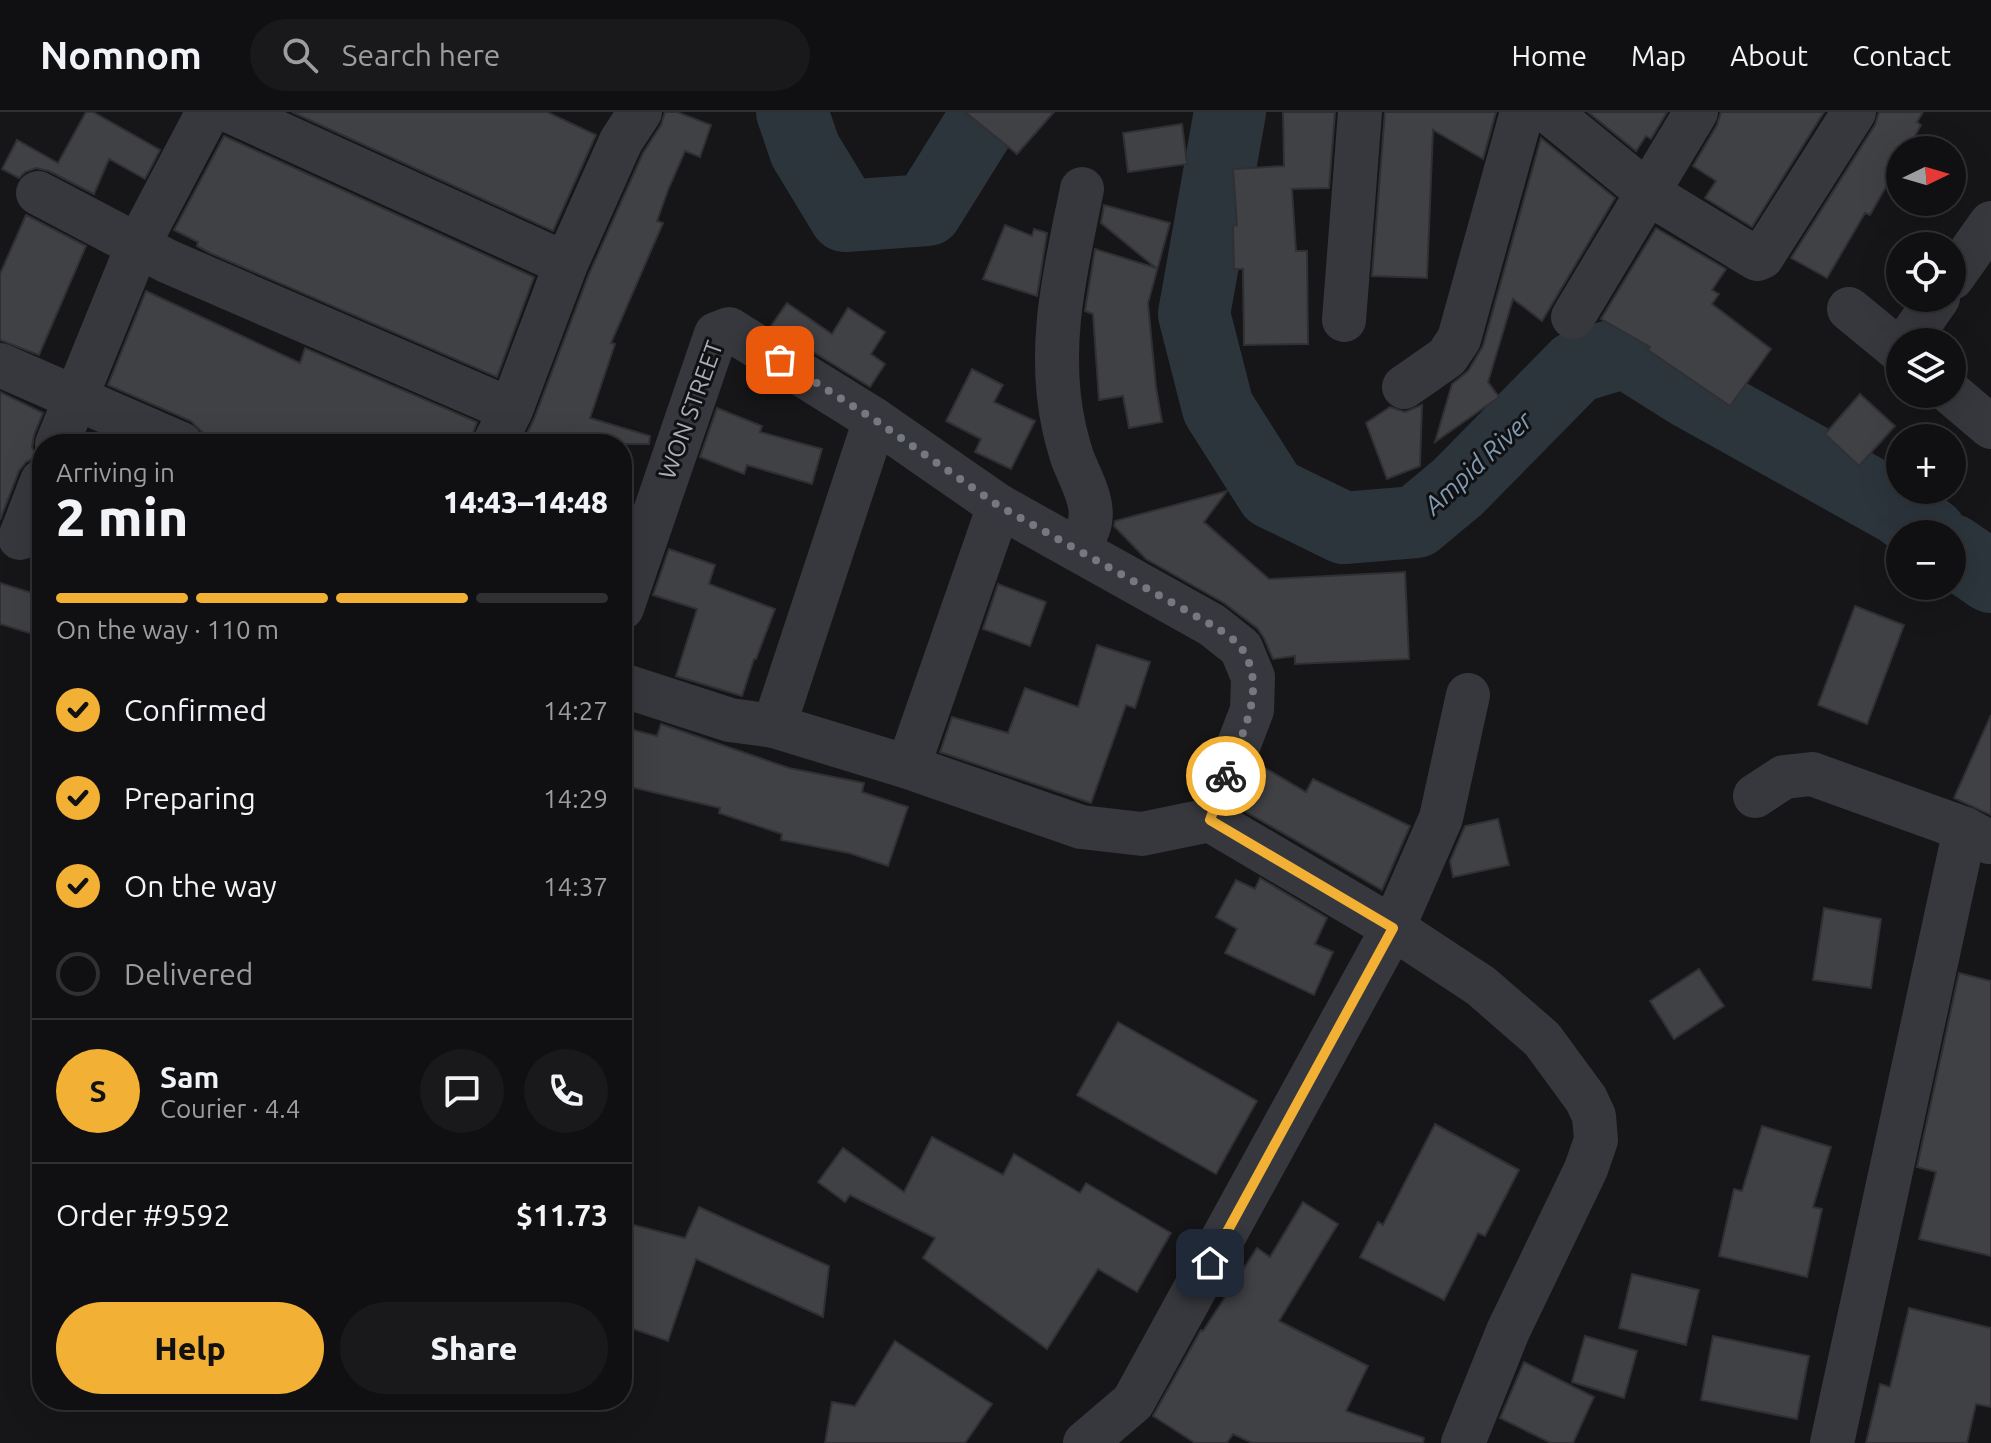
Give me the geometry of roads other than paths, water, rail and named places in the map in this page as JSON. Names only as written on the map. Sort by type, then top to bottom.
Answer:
[{"type":"street","points":[[61,434],[138,245],[208,112]]},
{"type":"street","points":[[232,112],[566,264]]},
{"type":"street","points":[[1344,320],[1360,112]]},
{"type":"street","points":[[1404,387],[1447,357],[1459,339],[1522,112]]},
{"type":"street","points":[[1549,112],[1648,193],[1753,256],[1762,257],[1854,112]]},
{"type":"street","points":[[1573,317],[1696,112]]},
{"type":"street","points":[[38,193],[167,261],[503,427],[566,264],[621,141],[628,115]]},
{"type":"street","points":[[1074,547],[1088,527],[1090,509],[1088,490],[1072,457],[1064,428],[1058,397],[1056,350],[1059,300],[1082,189]]},
{"type":"street","points":[[1966,260],[1989,230]]},
{"type":"street","points":[[1849,309],[1886,339]]},
{"type":"street","name":"WON STREET","points":[[632,579],[716,334],[733,330],[875,420],[999,506],[1212,625],[1241,648],[1253,677],[1252,710],[1210,820]]},
{"type":"street","points":[[0,365],[158,434]]},
{"type":"street","points":[[1966,406],[1991,427]]},
{"type":"street","points":[[774,726],[875,420]]},
{"type":"street","points":[[908,767],[999,506]]},
{"type":"street","points":[[21,538],[32,508]]},
{"type":"street","points":[[632,688],[730,720],[774,726],[908,767],[1081,827],[1142,834],[1210,820],[1393,928],[1481,986],[1542,1039],[1586,1099],[1594,1116],[1596,1140],[1586,1169],[1508,1331],[1463,1443]]},
{"type":"street","points":[[1094,1441],[1133,1402],[1393,928],[1441,818],[1468,695]]},
{"type":"street","points":[[1755,796],[1784,777],[1812,774],[1978,836],[1832,1443]]},
{"type":"waterway","name":"Ampid River","points":[[792,112],[805,150],[845,216],[927,210],[988,112]]},
{"type":"waterway","name":"Ampid River","points":[[1230,112],[1194,314],[1218,408],[1272,493],[1344,528],[1416,522],[1458,487],[1576,367],[1625,352],[1687,391],[1913,520]]},
{"type":"waterway","name":"Ampid River","points":[[1966,560],[1991,577]]}]
